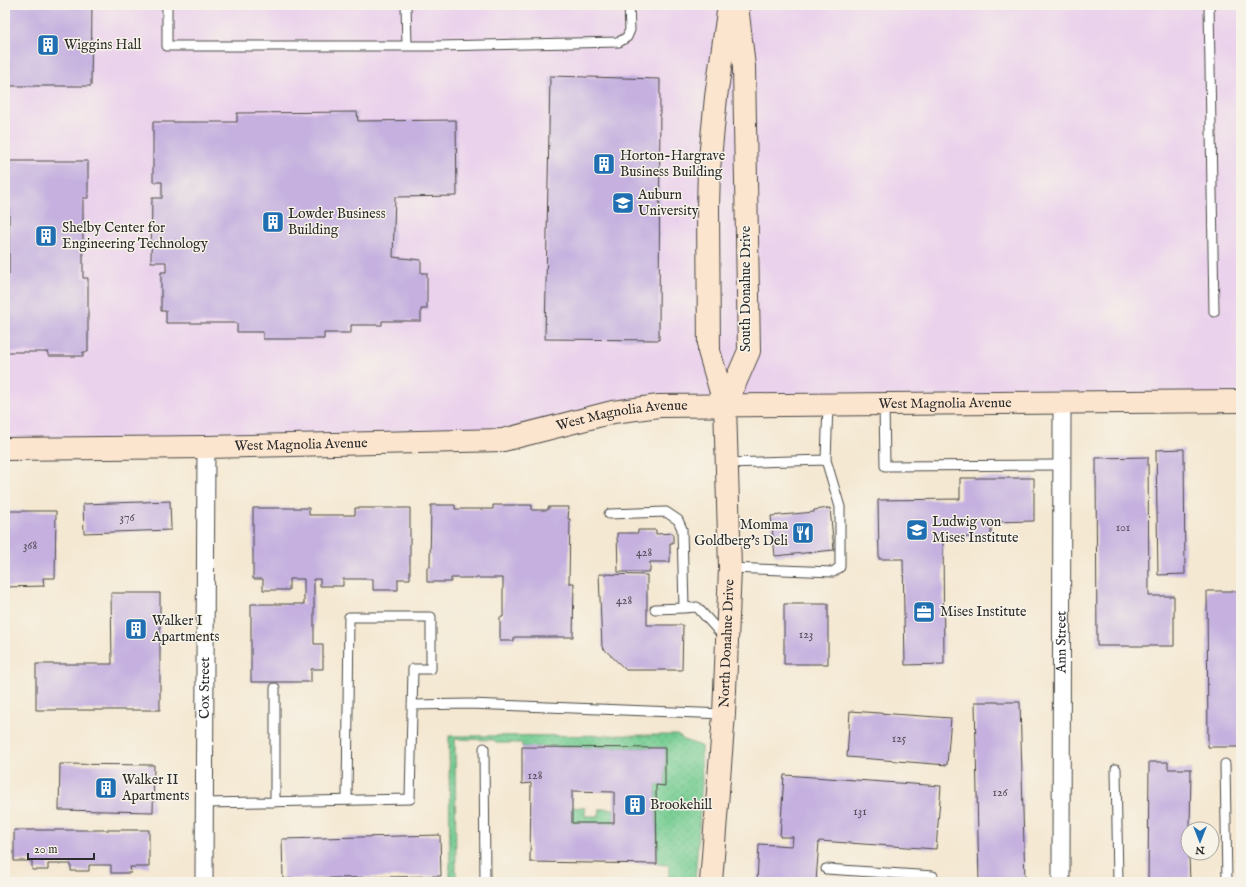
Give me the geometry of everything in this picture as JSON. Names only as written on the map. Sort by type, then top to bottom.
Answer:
[{"type":"street","points":[[725,406],[709,351],[708,208],[709,168],[716,97],[729,5]]},
{"type":"street","name":"South Donahue Drive","points":[[725,406],[749,351],[744,67],[737,5]]},
{"type":"street","name":"West Magnolia Avenue","points":[[5,449],[206,447],[503,440],[613,412],[659,406],[1241,400]]},
{"type":"street","name":"Ann Street","points":[[1061,882],[1062,402]]},
{"type":"street","name":"North Donahue Drive","points":[[711,882],[728,641],[730,568],[725,406]]},
{"type":"street","name":"Cox Street","points":[[204,882],[206,447]]},
{"type":"lane","points":[[167,5],[167,46],[407,46],[619,42],[627,37],[630,30],[629,5]]},
{"type":"lane","points":[[406,5],[407,46]]},
{"type":"lane","points":[[1209,5],[1214,312]]},
{"type":"lane","points":[[884,403],[885,466],[1061,465]]},
{"type":"lane","points":[[730,568],[833,572],[840,567],[840,507],[826,460],[828,404]]},
{"type":"lane","points":[[727,464],[826,460]]},
{"type":"lane","points":[[609,514],[666,512],[678,520],[682,529],[684,608]]},
{"type":"lane","points":[[655,609],[697,608],[728,641]]},
{"type":"lane","points":[[204,803],[410,799],[413,669],[431,669],[431,617],[349,617],[347,800]]},
{"type":"lane","points":[[275,688],[275,802]]},
{"type":"lane","points":[[412,705],[469,704],[724,714]]},
{"type":"lane","points":[[484,748],[485,882]]},
{"type":"lane","points":[[1225,764],[1227,882]]},
{"type":"lane","points":[[1116,770],[1118,882]]},
{"type":"lane","points":[[826,868],[933,876],[932,882]]},
{"type":"shaded area","name":"Auburn University","points":[[5,5],[1241,5],[1241,401],[725,406],[503,440],[5,449]]},
{"type":"green space","points":[[677,735],[684,740],[701,746],[702,783],[695,882],[669,882],[669,865],[657,864],[656,785],[665,785],[665,748],[522,747],[522,743],[497,743],[494,740],[455,739],[456,882],[450,882],[449,736]]},
{"type":"green space","points":[[572,807],[585,808],[585,816],[599,816],[600,809],[614,809],[614,823],[572,823]]},
{"type":"building","name":"Wiggins Hall","points":[[5,5],[92,5],[91,86],[5,86]]},
{"type":"building","name":"Horton-Hargrave Business Building","points":[[550,76],[660,79],[659,340],[545,339]]},
{"type":"building","name":"Lowder Business Building","points":[[357,112],[358,121],[456,120],[457,196],[395,197],[393,257],[421,260],[421,273],[427,273],[427,309],[421,309],[421,321],[382,321],[382,325],[351,325],[351,333],[324,333],[324,339],[263,339],[263,332],[237,332],[237,323],[166,323],[166,311],[161,311],[161,272],[166,272],[166,262],[151,262],[152,198],[162,198],[162,182],[153,182],[153,122],[237,122],[237,113]]},
{"type":"building","name":"Shelby Center for Engineering Technology","points":[[5,161],[88,161],[88,198],[83,198],[83,278],[88,278],[88,352],[83,352],[83,356],[48,356],[48,352],[5,352],[5,274],[9,274],[9,198],[5,198]]},
{"type":"building","points":[[1184,449],[1185,574],[1158,575],[1156,450]]},
{"type":"building","points":[[1148,457],[1149,596],[1174,596],[1174,646],[1097,646],[1096,458]]},
{"type":"building","name":"Mises Institute","points":[[960,478],[1034,478],[1034,521],[991,522],[991,537],[943,537],[944,664],[905,665],[903,559],[879,559],[878,500],[960,499]]},
{"type":"building","points":[[170,501],[171,530],[84,533],[83,504]]},
{"type":"building","points":[[431,505],[455,505],[455,509],[493,509],[493,505],[532,505],[532,510],[548,510],[548,507],[569,507],[569,583],[574,583],[573,637],[514,637],[514,641],[500,641],[500,617],[503,617],[503,578],[451,578],[451,582],[427,582],[427,567],[430,567]]},
{"type":"building","points":[[253,508],[309,508],[309,515],[355,515],[355,508],[410,508],[410,579],[398,579],[398,590],[373,590],[373,579],[343,579],[343,586],[320,586],[320,579],[314,579],[314,644],[323,644],[323,669],[311,669],[311,682],[251,682],[251,604],[304,604],[304,579],[289,579],[289,590],[263,590],[263,579],[253,579]]},
{"type":"building","name":"Momma Goldberg's Deli","points":[[830,508],[834,550],[775,556],[771,516],[814,512],[814,510]]},
{"type":"building","points":[[5,511],[56,511],[55,578],[43,578],[44,586],[5,587]]},
{"type":"building","points":[[638,530],[656,530],[656,534],[673,533],[673,543],[670,543],[670,562],[650,562],[650,572],[618,572],[617,533],[638,533]]},
{"type":"building","points":[[599,574],[647,575],[647,625],[683,625],[682,670],[626,670],[602,647]]},
{"type":"building","points":[[1207,591],[1241,591],[1241,747],[1208,747]]},
{"type":"building","name":"Walker I Apartments","points":[[111,593],[160,593],[160,710],[36,710],[36,664],[112,664]]},
{"type":"building","points":[[784,604],[828,604],[828,664],[784,664]]},
{"type":"building","points":[[975,702],[1020,702],[1025,882],[979,882]]},
{"type":"building","points":[[850,711],[951,718],[947,765],[847,757]]},
{"type":"building","name":"Brookehill","points":[[522,747],[665,748],[665,786],[656,785],[657,864],[530,862],[531,783],[522,784]],"holes":[[[572,791],[614,792],[614,823],[572,823]]]},
{"type":"building","points":[[1149,762],[1168,762],[1168,769],[1191,769],[1190,821],[1180,821],[1180,861],[1189,861],[1190,882],[1148,882]]},
{"type":"building","name":"Walker II Apartments","points":[[60,764],[154,765],[153,812],[59,810]]},
{"type":"building","points":[[784,775],[941,786],[936,849],[819,841],[816,882],[757,882],[759,844],[792,846],[793,837],[780,837]]},
{"type":"building","points":[[14,830],[149,830],[149,867],[130,867],[131,873],[111,873],[111,865],[89,865],[89,871],[71,871],[71,864],[48,864],[48,870],[32,870],[32,861],[14,861]]},
{"type":"building","points":[[440,835],[441,876],[283,879],[282,839]]},
{"type":"place","name":"Wiggins Hall","points":[[48,45]]},
{"type":"place","name":"Horton-Hargrave Business Building","points":[[604,164]]},
{"type":"place","name":"Auburn University","points":[[623,203]]},
{"type":"place","name":"Lowder Business Building","points":[[273,222]]},
{"type":"place","name":"Shelby Center for Engineering Technology","points":[[46,236]]},
{"type":"place","name":"Ludwig von Mises Institute","points":[[917,530]]},
{"type":"place","name":"Momma Goldberg's Deli","points":[[803,533]]},
{"type":"place","name":"Mises Institute","points":[[924,612]]},
{"type":"place","name":"Walker I Apartments","points":[[136,629]]},
{"type":"place","name":"Walker II Apartments","points":[[106,788]]},
{"type":"place","name":"Brookehill","points":[[635,805]]}]
